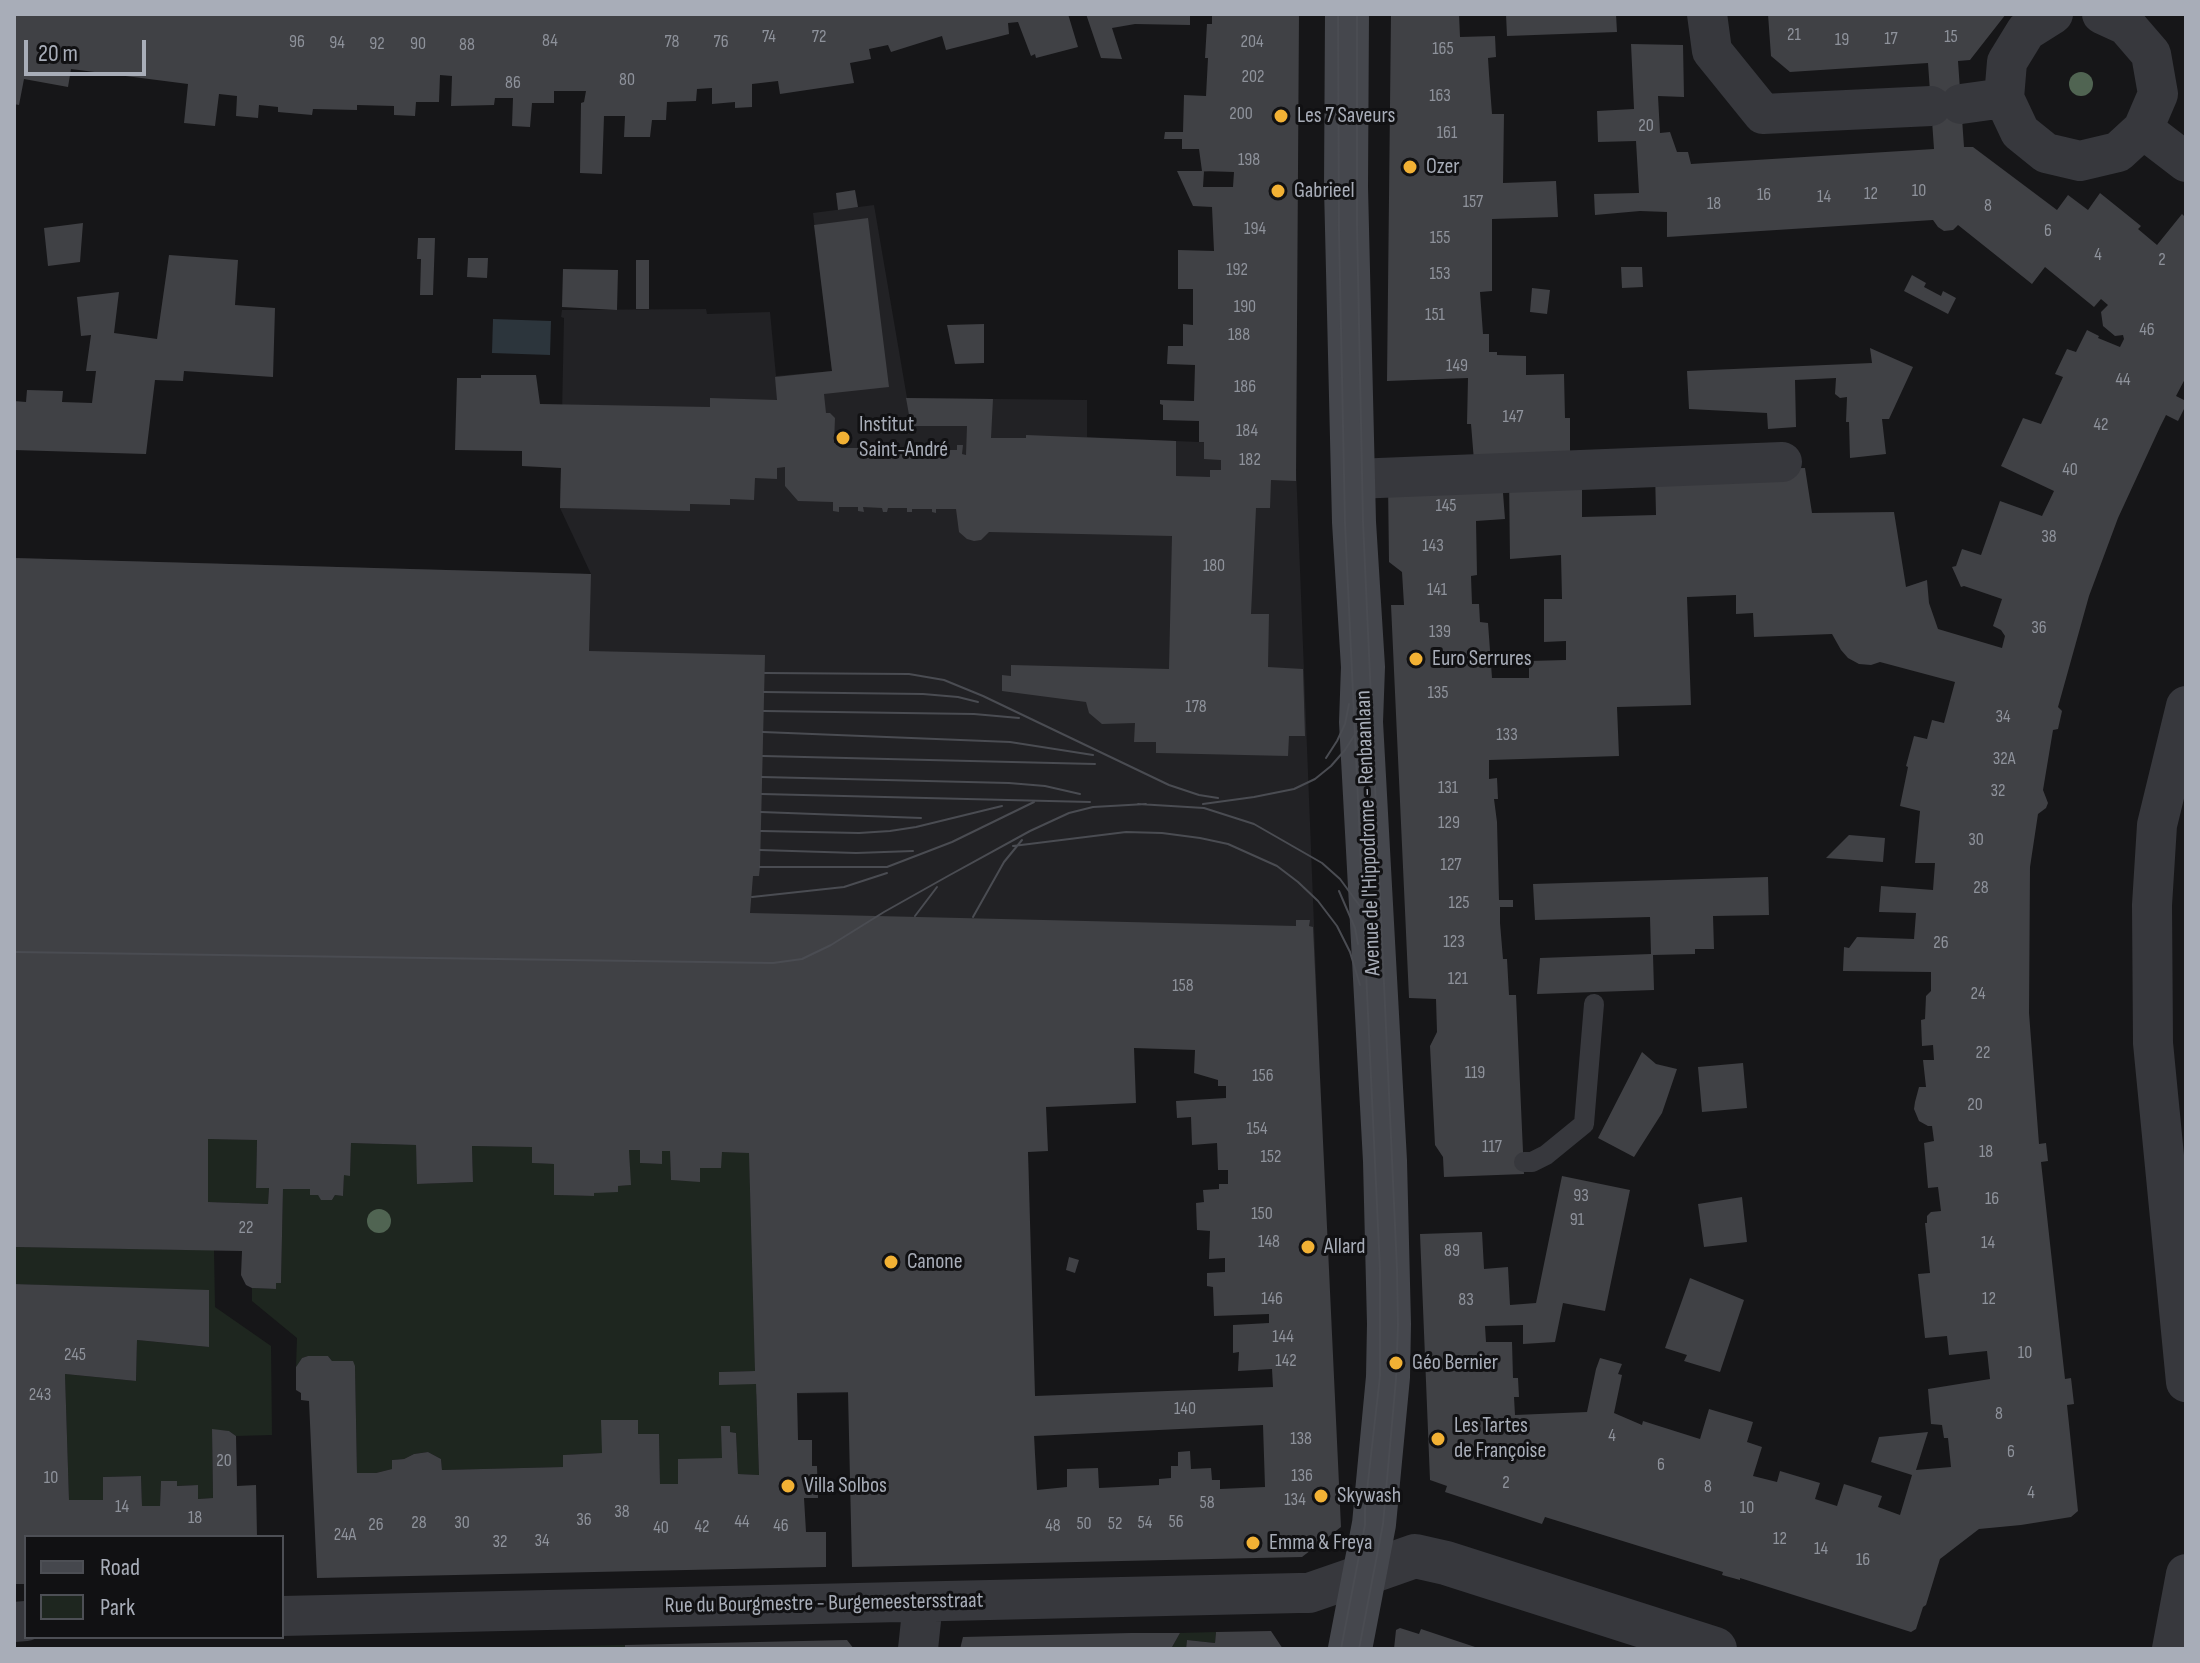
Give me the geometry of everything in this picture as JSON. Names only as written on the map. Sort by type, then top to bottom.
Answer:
[{"type":"main road","name":"Avenue de l'Hippodrome - Renbaanlaan","points":[[1347,14],[1346,187],[1354,522],[1389,1269],[1388,1377],[1382,1459],[1374,1524],[1350,1649]]},
{"type":"street","points":[[1707,14],[1712,51],[1763,114],[1946,105],[2004,98]]},
{"type":"street","points":[[2053,14],[2026,31],[2007,62],[2004,98],[2020,132],[2046,153],[2080,161],[2118,152],[2143,129],[2158,94],[2151,54],[2126,25],[2102,14]]},
{"type":"street","points":[[2143,129],[2186,162]]},
{"type":"street","points":[[1354,479],[1782,462]]},
{"type":"street","points":[[2186,706],[2157,825],[2152,905],[2153,1043],[2186,1382]]},
{"type":"street","points":[[1364,1574],[1415,1556],[1446,1563],[1715,1649]]},
{"type":"street","name":"Rue du Bourgmestre - Burgemeestersstraat","points":[[284,1616],[1309,1593],[1364,1574]]},
{"type":"street","points":[[2172,1649],[2186,1574]]},
{"type":"street","points":[[918,1649],[923,1602]]},
{"type":"lane","points":[[1524,1162],[1532,1162],[1546,1155],[1584,1124],[1594,1004]]},
{"type":"shaded area","points":[[874,205],[907,398],[1087,400],[1087,437],[1295,443],[1319,1052],[1051,1046],[1028,1152],[1037,1563],[848,1393],[756,1394],[722,1152],[14,1135],[14,558],[591,574],[560,508],[562,310],[706,309],[707,314],[770,312],[776,376],[832,371],[813,213]]},
{"type":"shaded area","points":[[493,319],[551,321],[550,355],[492,353]]},
{"type":"green space","points":[[208,1139],[257,1140],[256,1187],[269,1188],[268,1204],[208,1202]]},
{"type":"green space","points":[[351,1143],[416,1145],[418,1184],[473,1182],[472,1146],[532,1147],[532,1163],[554,1164],[554,1195],[594,1196],[594,1193],[630,1185],[629,1150],[640,1150],[640,1163],[661,1164],[662,1151],[670,1151],[671,1180],[700,1181],[700,1168],[722,1152],[749,1153],[755,1371],[720,1372],[719,1384],[756,1384],[759,1475],[738,1474],[736,1433],[730,1432],[730,1426],[722,1426],[722,1458],[678,1460],[678,1484],[660,1484],[659,1434],[638,1434],[637,1420],[602,1420],[602,1453],[563,1455],[563,1467],[442,1470],[441,1459],[428,1452],[392,1460],[392,1469],[357,1473],[355,1366],[332,1361],[328,1356],[308,1356],[302,1358],[296,1367],[297,1338],[252,1301],[252,1288],[276,1289],[276,1283],[281,1282],[283,1189],[310,1189],[311,1195],[318,1195],[322,1200],[332,1200],[335,1195],[343,1196],[344,1175],[350,1175]]},
{"type":"green space","points":[[14,1247],[214,1250],[215,1307],[271,1346],[272,1435],[236,1436],[229,1431],[212,1430],[213,1498],[198,1499],[198,1485],[177,1486],[176,1481],[161,1481],[160,1506],[142,1506],[141,1476],[103,1477],[103,1500],[69,1500],[65,1374],[136,1381],[137,1340],[209,1347],[209,1291],[14,1284]]},
{"type":"green space","points":[[1216,1632],[1215,1643],[1187,1640],[1186,1649],[1171,1649],[1180,1633]]},
{"type":"green space","points":[[625,1645],[625,1649],[436,1649]]},
{"type":"building","points":[[14,14],[1068,14],[1078,47],[1036,58],[1035,54],[1031,56],[1018,22],[1008,23],[1009,34],[946,50],[942,36],[891,52],[888,45],[869,49],[871,59],[850,63],[854,83],[780,94],[778,81],[752,84],[752,107],[735,108],[735,102],[712,104],[712,88],[697,89],[696,101],[667,102],[666,120],[652,120],[650,137],[624,137],[625,116],[604,116],[602,174],[580,173],[581,103],[586,91],[554,91],[554,103],[532,103],[530,127],[512,126],[513,98],[495,98],[494,105],[451,106],[452,76],[440,75],[439,102],[416,102],[415,116],[394,115],[394,106],[357,105],[357,110],[313,109],[312,115],[278,112],[278,107],[259,105],[258,118],[236,116],[237,96],[219,94],[215,126],[184,123],[188,84],[71,69],[68,87],[24,79],[19,105],[14,104]]},
{"type":"building","points":[[1086,14],[1190,14],[1190,25],[1135,24],[1112,28],[1122,59],[1101,58]]},
{"type":"building","points":[[1212,14],[1299,14],[1296,481],[1271,480],[1270,508],[1256,508],[1251,614],[1269,614],[1268,667],[1303,669],[1305,736],[1289,736],[1288,756],[1156,753],[1156,742],[1134,742],[1135,723],[1102,724],[1089,713],[1086,702],[1002,691],[1002,675],[1011,676],[1011,665],[1169,669],[1172,536],[989,532],[981,540],[974,541],[959,532],[956,509],[936,509],[936,513],[932,509],[907,512],[907,508],[888,508],[887,512],[883,512],[882,508],[863,507],[864,512],[858,511],[858,507],[839,507],[839,512],[833,511],[833,502],[798,501],[785,486],[785,467],[777,468],[777,479],[755,478],[754,500],[730,499],[730,505],[690,504],[690,511],[560,508],[561,468],[522,466],[522,451],[455,450],[457,378],[536,375],[540,404],[710,407],[710,398],[777,400],[775,377],[832,371],[814,225],[868,218],[889,387],[824,394],[826,413],[835,418],[834,443],[840,443],[841,448],[860,448],[860,443],[865,444],[865,448],[884,449],[884,444],[889,445],[889,449],[908,449],[908,445],[914,446],[913,449],[933,450],[933,445],[938,446],[937,450],[957,450],[957,445],[963,445],[962,454],[966,455],[967,426],[911,426],[906,398],[993,399],[991,438],[1026,438],[1026,435],[1176,441],[1176,476],[1210,477],[1210,470],[1221,470],[1221,460],[1204,459],[1204,442],[1199,442],[1199,421],[1163,420],[1163,405],[1160,404],[1160,400],[1194,401],[1195,365],[1167,364],[1168,346],[1183,346],[1183,324],[1193,325],[1193,289],[1178,289],[1178,250],[1214,251],[1212,207],[1193,206],[1177,171],[1202,171],[1199,149],[1182,149],[1182,139],[1164,139],[1165,132],[1183,132],[1184,95],[1206,96],[1207,24],[1212,24]],"holes":[[[1204,171],[1234,172],[1233,187],[1203,187]]]},
{"type":"building","points":[[1391,14],[1459,14],[1460,37],[1495,36],[1496,57],[1488,58],[1492,114],[1504,114],[1503,183],[1556,181],[1558,217],[1492,219],[1492,291],[1480,292],[1483,334],[1489,334],[1489,352],[1526,356],[1526,375],[1564,374],[1565,418],[1570,418],[1570,458],[1474,461],[1471,424],[1467,424],[1468,378],[1387,381]]},
{"type":"building","points":[[1506,14],[1616,14],[1617,32],[1507,36]]},
{"type":"building","points":[[1768,14],[2006,14],[1970,60],[1958,61],[1964,147],[1973,147],[2057,210],[2068,195],[2088,210],[2100,193],[2141,226],[2138,229],[2157,245],[2182,214],[2186,218],[2186,377],[2176,396],[2186,401],[2186,405],[2178,421],[2166,415],[2118,518],[2089,596],[2058,707],[2062,711],[2058,729],[2053,730],[2043,790],[2048,803],[2038,814],[2030,867],[2029,1013],[2039,1144],[2046,1143],[2048,1161],[2041,1162],[2065,1379],[2071,1378],[2074,1404],[2067,1405],[2078,1511],[2071,1517],[1979,1529],[1940,1559],[1926,1605],[1916,1629],[1911,1632],[1545,1517],[1542,1524],[1445,1492],[1447,1486],[1430,1480],[1420,1234],[1482,1232],[1484,1269],[1508,1267],[1510,1305],[1536,1303],[1562,1176],[1630,1190],[1605,1311],[1563,1303],[1555,1342],[1523,1344],[1523,1325],[1485,1326],[1486,1342],[1512,1342],[1513,1378],[1518,1378],[1519,1397],[1514,1397],[1515,1415],[1587,1412],[1600,1358],[1622,1364],[1614,1413],[1642,1425],[1643,1421],[1700,1439],[1709,1409],[1753,1422],[1747,1442],[1762,1447],[1753,1476],[1777,1482],[1780,1471],[1820,1483],[1815,1499],[1837,1506],[1844,1484],[1882,1496],[1878,1507],[1900,1515],[1912,1475],[1871,1462],[1879,1437],[1928,1432],[1916,1470],[1951,1467],[1948,1438],[1944,1438],[1942,1425],[1931,1424],[1928,1389],[1990,1379],[1987,1351],[1949,1355],[1947,1336],[1925,1338],[1918,1274],[1930,1273],[1927,1216],[1931,1212],[1941,1211],[1938,1187],[1928,1188],[1924,1143],[1934,1141],[1932,1126],[1919,1121],[1914,1109],[1919,1087],[1926,1087],[1923,1060],[1934,1060],[1933,1045],[1922,1046],[1921,1020],[1925,1019],[1926,996],[1931,991],[1931,972],[1843,971],[1844,947],[1849,948],[1857,937],[1914,939],[1916,913],[1879,912],[1881,886],[1933,890],[1935,863],[1915,863],[1920,811],[1900,806],[1914,736],[1927,739],[1932,720],[1944,723],[1955,682],[1880,662],[1859,664],[1848,658],[1832,634],[1754,637],[1753,613],[1736,614],[1736,595],[1687,597],[1691,705],[1617,707],[1619,756],[1489,760],[1489,779],[1497,778],[1498,799],[1494,799],[1499,900],[1513,900],[1513,907],[1500,907],[1500,923],[1503,959],[1507,959],[1509,995],[1516,995],[1524,1174],[1444,1177],[1443,1157],[1435,1145],[1430,1046],[1437,1032],[1436,999],[1409,998],[1391,605],[1404,605],[1402,572],[1389,562],[1388,482],[1503,493],[1505,519],[1476,521],[1477,575],[1471,576],[1472,604],[1479,604],[1480,622],[1488,623],[1492,678],[1529,678],[1529,661],[1566,660],[1566,641],[1544,642],[1544,599],[1562,599],[1561,555],[1510,559],[1509,476],[1582,474],[1582,517],[1656,515],[1655,471],[1805,468],[1812,513],[1894,512],[1906,587],[1927,580],[1929,603],[1938,629],[2002,648],[2005,636],[1993,626],[2002,599],[1961,587],[1952,567],[1956,566],[1962,549],[1981,555],[2000,501],[2042,516],[2054,491],[2001,466],[2023,418],[2041,424],[2063,377],[2055,374],[2067,349],[2076,352],[2087,330],[2120,347],[2124,339],[2123,335],[2115,336],[2103,326],[2101,312],[2108,305],[2101,299],[2094,307],[2045,267],[2032,284],[1958,225],[1953,230],[1944,231],[1933,220],[1667,237],[1667,212],[1595,215],[1594,194],[1639,193],[1636,141],[1598,142],[1597,111],[1634,109],[1631,44],[1683,45],[1684,97],[1658,96],[1660,133],[1670,132],[1677,152],[1688,152],[1691,164],[1934,149],[1928,63],[1790,72],[1771,56]]},
{"type":"building","points":[[855,190],[858,207],[838,210],[836,193]]},
{"type":"building","points":[[83,223],[80,262],[48,266],[44,228]]},
{"type":"building","points":[[418,238],[435,238],[433,295],[420,295]]},
{"type":"building","points":[[169,255],[238,260],[235,305],[275,308],[273,377],[184,371],[183,381],[155,380],[146,454],[14,450],[14,401],[26,402],[27,390],[63,391],[62,402],[92,403],[96,371],[86,371],[91,335],[81,336],[77,297],[119,292],[114,333],[157,339]]},
{"type":"building","points":[[468,258],[488,258],[487,278],[467,277]]},
{"type":"building","points":[[636,260],[649,260],[649,309],[636,309]]},
{"type":"building","points":[[1621,267],[1642,267],[1643,287],[1622,288]]},
{"type":"building","points":[[563,269],[618,270],[617,310],[562,307]]},
{"type":"building","points":[[1912,275],[1926,283],[1924,287],[1941,296],[1943,291],[1956,298],[1948,314],[1904,291]]},
{"type":"building","points":[[1532,288],[1550,290],[1547,314],[1530,312]]},
{"type":"building","points":[[984,324],[984,363],[955,364],[947,325]]},
{"type":"building","points":[[1870,348],[1913,367],[1889,419],[1882,419],[1886,454],[1850,458],[1847,397],[1840,398],[1835,394],[1836,378],[1795,380],[1796,427],[1768,429],[1767,413],[1689,409],[1687,371],[1872,363]]},
{"type":"building","points":[[14,558],[591,574],[589,651],[765,655],[760,867],[759,876],[753,876],[750,913],[1296,926],[1296,920],[1310,920],[1309,926],[1313,927],[1341,1527],[1302,1557],[852,1567],[848,1392],[797,1393],[798,1440],[812,1440],[812,1466],[817,1466],[818,1498],[804,1498],[806,1532],[826,1532],[826,1567],[317,1578],[309,1401],[301,1400],[301,1393],[296,1390],[296,1367],[302,1358],[308,1356],[353,1361],[357,1473],[392,1469],[392,1460],[428,1452],[441,1459],[442,1470],[563,1467],[563,1455],[602,1453],[601,1420],[638,1420],[638,1434],[659,1434],[660,1484],[678,1484],[678,1459],[722,1458],[721,1426],[730,1426],[730,1432],[736,1433],[738,1474],[759,1475],[756,1384],[719,1385],[719,1372],[755,1371],[749,1153],[722,1152],[721,1168],[700,1168],[700,1182],[671,1180],[670,1151],[662,1151],[662,1164],[640,1163],[640,1150],[629,1150],[631,1185],[618,1186],[618,1192],[594,1193],[594,1196],[554,1195],[554,1164],[532,1163],[532,1147],[472,1146],[473,1182],[417,1184],[416,1145],[351,1143],[350,1176],[344,1175],[343,1196],[335,1195],[332,1200],[321,1200],[318,1195],[310,1195],[310,1189],[283,1189],[281,1283],[276,1283],[276,1289],[246,1285],[241,1275],[242,1251],[14,1247]],"holes":[[[1134,1048],[1195,1050],[1194,1073],[1218,1080],[1218,1086],[1226,1086],[1226,1098],[1176,1101],[1177,1118],[1191,1117],[1192,1145],[1217,1143],[1218,1170],[1228,1170],[1228,1184],[1219,1184],[1219,1189],[1203,1190],[1204,1202],[1196,1203],[1197,1230],[1210,1231],[1209,1259],[1225,1258],[1225,1272],[1207,1273],[1207,1286],[1213,1287],[1214,1316],[1269,1314],[1269,1323],[1233,1325],[1233,1353],[1239,1352],[1238,1371],[1272,1369],[1273,1387],[1035,1396],[1028,1152],[1048,1151],[1046,1107],[1136,1103]],[[208,1139],[257,1140],[256,1188],[269,1188],[268,1204],[208,1202]],[[1263,1425],[1265,1487],[1220,1489],[1220,1480],[1212,1480],[1211,1468],[1191,1469],[1190,1451],[1178,1452],[1178,1466],[1171,1466],[1171,1478],[1159,1479],[1159,1485],[1099,1488],[1098,1468],[1067,1469],[1067,1487],[1037,1490],[1034,1436]]]},
{"type":"building","points":[[1849,835],[1885,838],[1883,862],[1826,858]]},
{"type":"building","points":[[1768,877],[1769,915],[1713,916],[1714,949],[1695,949],[1695,954],[1653,955],[1654,990],[1537,994],[1540,958],[1651,954],[1650,917],[1535,920],[1533,884]]},
{"type":"building","points":[[1642,1052],[1656,1064],[1677,1069],[1662,1113],[1634,1157],[1598,1138]]},
{"type":"building","points":[[1743,1063],[1747,1108],[1702,1112],[1698,1067]]},
{"type":"building","points":[[1742,1197],[1747,1242],[1704,1247],[1698,1204]]},
{"type":"building","points":[[1069,1257],[1079,1260],[1075,1273],[1066,1270]]},
{"type":"building","points":[[1690,1278],[1744,1300],[1720,1372],[1684,1361],[1687,1355],[1665,1348]]},
{"type":"building","points":[[14,1284],[209,1290],[209,1347],[137,1340],[136,1381],[65,1374],[69,1500],[103,1500],[103,1477],[141,1476],[142,1506],[160,1506],[161,1481],[177,1481],[177,1486],[198,1485],[198,1499],[213,1498],[212,1429],[229,1431],[236,1436],[237,1486],[256,1485],[257,1535],[24,1535],[24,1584],[14,1584]]},
{"type":"building","points":[[1400,1628],[1419,1634],[1421,1629],[1481,1649],[1394,1649],[1396,1630]]},
{"type":"building","points":[[1271,1631],[1283,1649],[1186,1649],[1187,1640],[1215,1643],[1216,1632]]},
{"type":"building","points":[[1180,1633],[1171,1649],[960,1649],[963,1637]]},
{"type":"building","points":[[847,1640],[854,1649],[625,1649],[625,1645]]},
{"type":"tram line","points":[[1338,14],[1345,523],[1380,1269],[1380,1376],[1365,1525],[1341,1649]]},
{"type":"tram line","points":[[1357,14],[1357,226],[1363,522],[1398,1325],[1383,1524],[1359,1649]]},
{"type":"tram line","points":[[765,673],[909,674],[944,680],[1169,785],[1218,798]]},
{"type":"tram line","points":[[764,692],[923,694],[978,702]]},
{"type":"tram line","points":[[1326,758],[1345,724],[1349,704]]},
{"type":"tram line","points":[[764,711],[974,714],[1019,718]]},
{"type":"tram line","points":[[1203,804],[1294,789],[1315,779],[1331,766],[1357,731]]},
{"type":"tram line","points":[[763,732],[1010,742],[1093,755]]},
{"type":"tram line","points":[[763,756],[1095,764]]},
{"type":"tram line","points":[[762,777],[1009,783],[1045,786],[1080,794]]},
{"type":"tram line","points":[[762,794],[1090,802]]},
{"type":"tram line","points":[[760,867],[887,867],[952,842],[1034,802]]},
{"type":"tram line","points":[[1138,804],[1204,808],[1254,824],[1322,863],[1340,879],[1365,913]]},
{"type":"tram line","points":[[14,952],[773,963],[802,959],[831,945],[948,876],[1069,813],[1093,807],[1146,804]]},
{"type":"tram line","points":[[761,831],[890,831],[1002,806]]},
{"type":"tram line","points":[[761,812],[921,818]]},
{"type":"tram line","points":[[1013,846],[1126,832],[1162,833],[1228,844],[1277,866],[1318,901],[1337,926],[1350,952],[1360,985]]},
{"type":"tram line","points":[[973,917],[1004,862],[1022,840]]},
{"type":"tram line","points":[[760,850],[913,851]]},
{"type":"tram line","points":[[752,897],[844,887],[887,873]]},
{"type":"tram line","points":[[915,916],[937,887]]},
{"type":"tram line","points":[[1339,891],[1355,928],[1358,944]]},
{"type":"place","name":"Les 7 Saveurs","points":[[1281,116]]},
{"type":"place","name":"Ozer","points":[[1410,167]]},
{"type":"place","name":"Gabrieel","points":[[1278,191]]},
{"type":"place","name":"Institut Saint-André","points":[[843,438]]},
{"type":"place","name":"Euro Serrures","points":[[1416,659]]},
{"type":"place","name":"Allard","points":[[1308,1247]]},
{"type":"place","name":"Canone","points":[[891,1262]]},
{"type":"place","name":"Géo Bernier","points":[[1396,1363]]},
{"type":"place","name":"Les Tartes de Françoise","points":[[1438,1439]]},
{"type":"place","name":"Villa Solbos","points":[[788,1486]]},
{"type":"place","name":"Skywash","points":[[1321,1496]]},
{"type":"place","name":"Emma & Freya","points":[[1253,1543]]}]
